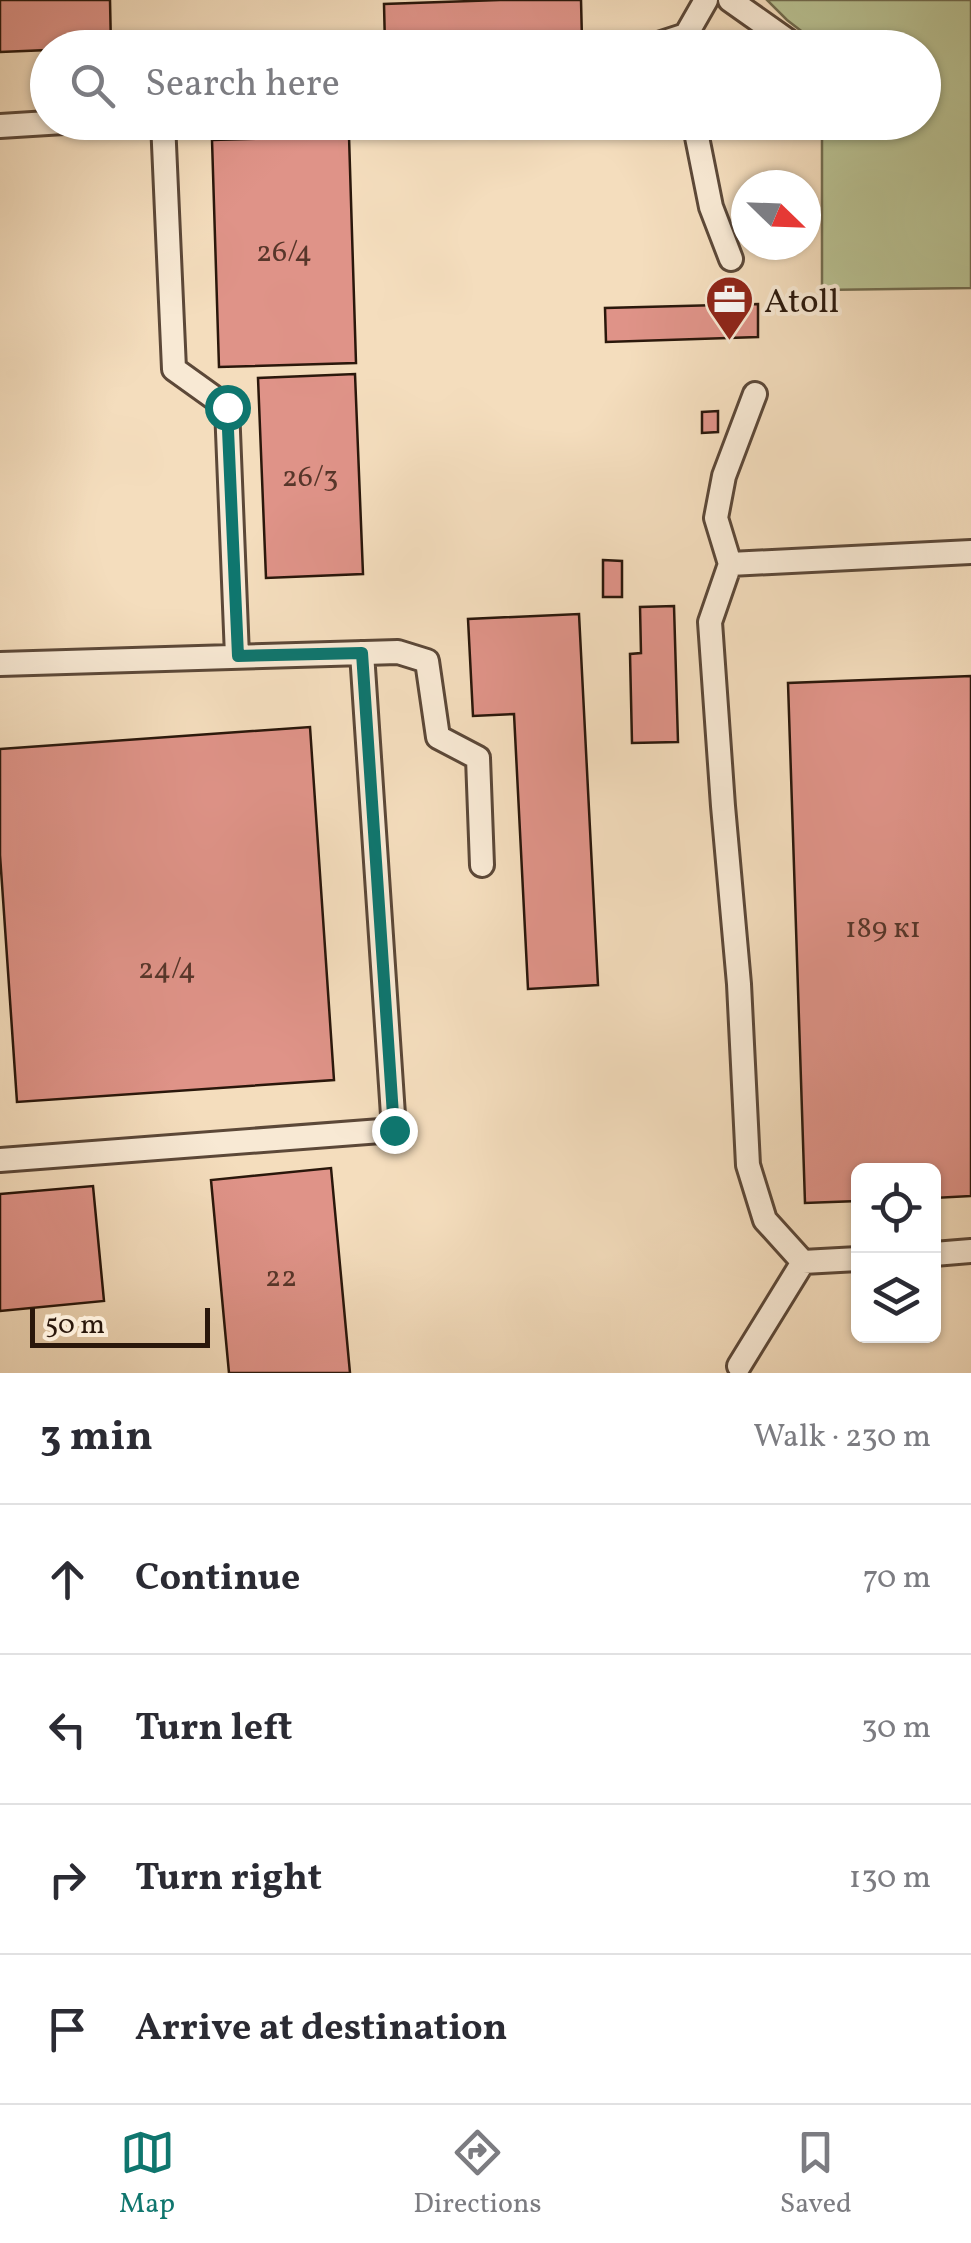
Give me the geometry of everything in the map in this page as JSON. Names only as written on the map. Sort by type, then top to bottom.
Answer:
[{"type":"lane","points":[[691,30],[706,0]]},
{"type":"lane","points":[[730,0],[772,30]]},
{"type":"lane","points":[[0,126],[30,124]]},
{"type":"lane","points":[[164,140],[174,369],[227,407],[238,656]]},
{"type":"lane","points":[[698,140],[711,207],[731,259]]},
{"type":"lane","points":[[755,394],[724,476],[716,518],[730,564],[710,622],[739,984],[748,1165],[765,1220],[803,1262]]},
{"type":"lane","points":[[730,564],[971,552]]},
{"type":"lane","points":[[0,664],[398,652],[428,661],[438,737],[478,758],[482,865]]},
{"type":"lane","points":[[0,1160],[394,1130],[362,653]]},
{"type":"lane","points":[[941,1254],[971,1252]]},
{"type":"lane","points":[[803,1262],[851,1259]]},
{"type":"lane","points":[[739,1366],[803,1262]]},
{"type":"green space","points":[[767,0],[971,0],[971,288],[822,290],[822,140],[941,140],[941,30],[800,30]]},
{"type":"building","points":[[0,0],[110,0],[111,30],[30,30],[30,51],[0,52]]},
{"type":"building","points":[[581,0],[582,30],[385,30],[384,4]]},
{"type":"building","points":[[212,140],[349,140],[356,363],[219,367]]},
{"type":"building","points":[[758,304],[758,337],[606,342],[605,308]]},
{"type":"building","points":[[355,374],[363,574],[266,578],[258,378]]},
{"type":"building","points":[[718,411],[718,432],[702,433],[702,412]]},
{"type":"building","points":[[603,560],[622,561],[622,597],[603,597]]},
{"type":"building","points":[[674,606],[678,742],[632,743],[630,654],[641,653],[640,607]]},
{"type":"building","points":[[579,614],[598,985],[528,989],[514,714],[473,716],[468,619]]},
{"type":"building","points":[[971,676],[971,1196],[941,1198],[941,1163],[851,1163],[851,1201],[805,1203],[788,683]]},
{"type":"building","points":[[310,727],[334,1080],[17,1102],[0,855],[0,749]]},
{"type":"building","points":[[331,1168],[350,1373],[229,1373],[211,1180]]},
{"type":"building","points":[[93,1186],[104,1301],[0,1311],[0,1194]]},
{"type":"place","name":"Atoll","points":[[729,342]]},
{"type":"route","points":[[227,407],[238,656],[362,653],[394,1130]]}]
